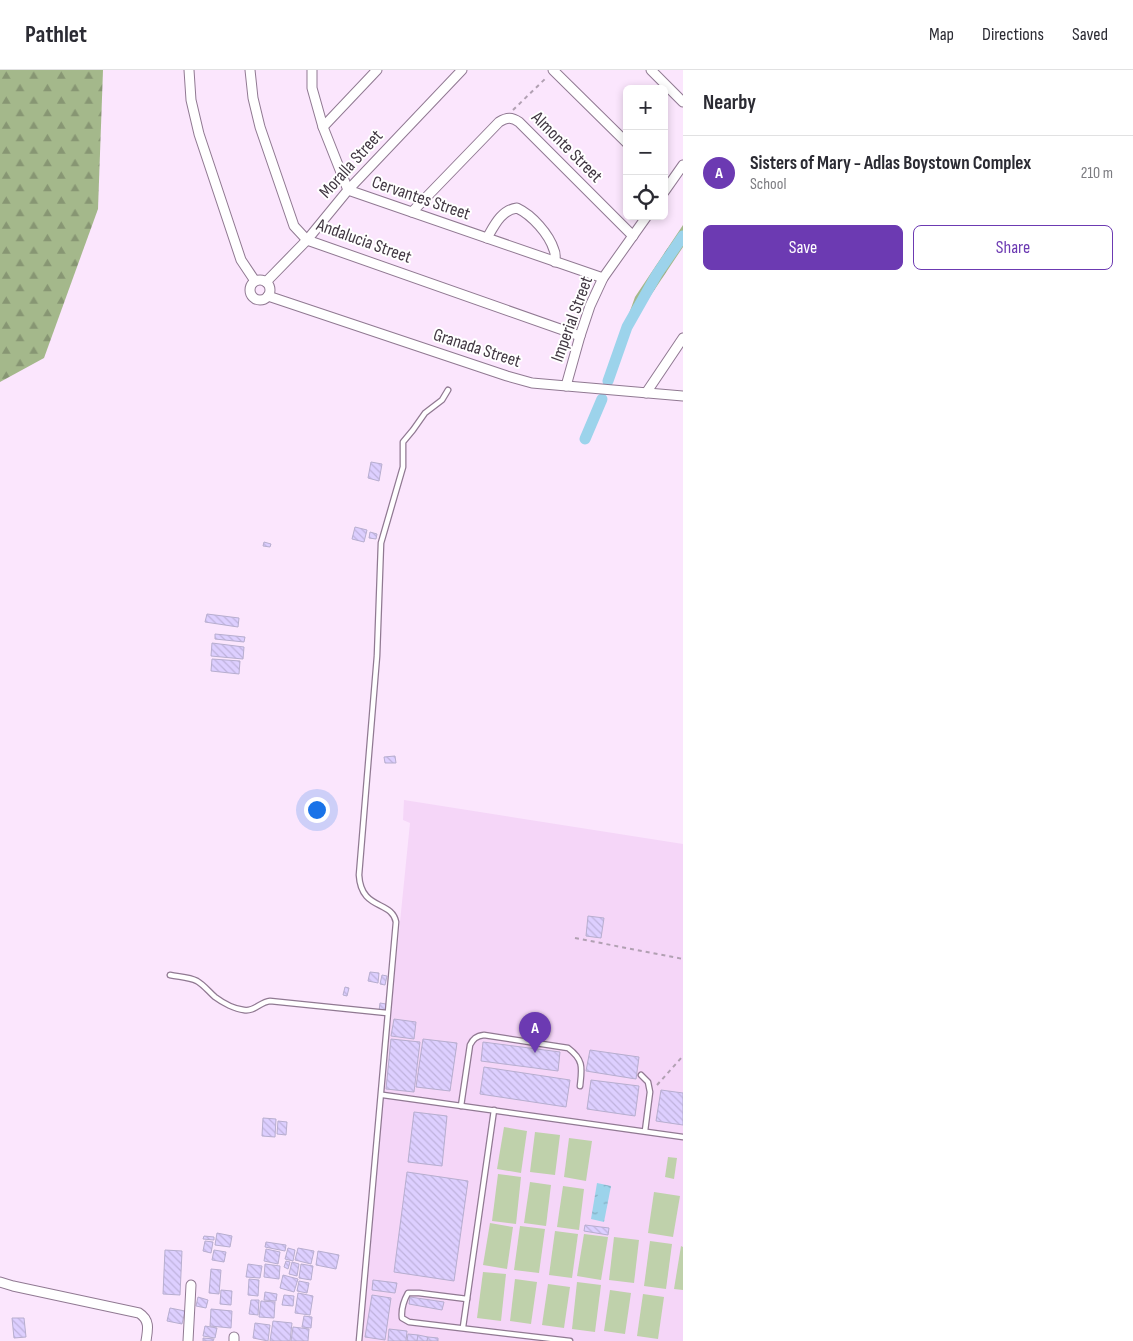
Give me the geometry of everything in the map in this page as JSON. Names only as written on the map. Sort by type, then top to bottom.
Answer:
[{"type":"street","points":[[189,70],[191,100],[199,134],[241,260],[254,281]]},
{"type":"street","name":"Andalucia Street","points":[[250,70],[252,98],[260,127],[294,226],[307,240],[580,336]]},
{"type":"street","name":"Cervantes Street","points":[[312,70],[312,88],[324,127],[348,190],[604,278]]},
{"type":"street","points":[[324,127],[377,70]]},
{"type":"street","name":"Moralla Street","points":[[266,282],[307,240],[348,190],[462,70]]},
{"type":"street","points":[[553,70],[623,139]]},
{"type":"street","points":[[651,70],[683,102]]},
{"type":"street","name":"Almonte Street","points":[[412,212],[499,122],[510,118],[519,122],[633,236]]},
{"type":"street","points":[[668,183],[683,165]]},
{"type":"street","points":[[487,238],[502,216],[510,210],[517,208],[528,216],[546,235],[556,254],[555,262]]},
{"type":"street","name":"Imperial Street","points":[[566,386],[590,306],[604,278],[644,220]]},
{"type":"street","points":[[254,281],[266,282],[270,290],[268,296],[260,300],[254,298],[250,292],[250,286],[254,281]]},
{"type":"street","name":"Granada Street","points":[[268,296],[532,383],[683,396]]},
{"type":"street","points":[[646,393],[683,338]]},
{"type":"street","points":[[0,1282],[139,1313],[147,1321],[146,1341]]},
{"type":"street","points":[[188,1341],[191,1285]]},
{"type":"lane","points":[[359,1341],[396,922],[392,912],[374,904],[363,892],[359,875],[377,656],[381,543],[403,467],[403,442],[425,413],[442,400],[448,390]]},
{"type":"lane","points":[[170,975],[199,982],[221,1001],[246,1011],[265,1002],[270,1002],[387,1013]]},
{"type":"lane","points":[[461,1106],[470,1046],[477,1036],[484,1035],[568,1048],[577,1054],[582,1066],[580,1086]]},
{"type":"lane","points":[[641,1076],[648,1082],[650,1092],[645,1131]]},
{"type":"lane","points":[[383,1095],[683,1137]]},
{"type":"lane","points":[[464,1327],[494,1110]]},
{"type":"lane","points":[[467,1299],[408,1293],[401,1311],[402,1318],[408,1322],[464,1327],[570,1341]]},
{"type":"path","points":[[504,119],[553,70]]},
{"type":"path","points":[[575,938],[683,959]]},
{"type":"path","points":[[650,1092],[683,1056]]},
{"type":"shaded area","points":[[404,800],[683,844],[683,1341],[361,1341],[410,823],[403,820]]},
{"type":"green space","points":[[0,70],[103,70],[98,209],[44,358],[0,382]]},
{"type":"green space","points":[[683,225],[683,247],[629,328],[611,381],[605,381],[635,297]]},
{"type":"green space","points":[[504,1127],[527,1131],[521,1173],[497,1169]]},
{"type":"green space","points":[[535,1132],[560,1135],[555,1175],[530,1172]]},
{"type":"green space","points":[[569,1138],[592,1141],[586,1181],[564,1177]]},
{"type":"green space","points":[[668,1157],[677,1158],[674,1179],[665,1177]]},
{"type":"green space","points":[[498,1174],[521,1177],[516,1224],[492,1221]]},
{"type":"green space","points":[[530,1182],[551,1185],[546,1226],[524,1223]]},
{"type":"green space","points":[[563,1186],[584,1189],[579,1230],[557,1227]]},
{"type":"green space","points":[[654,1192],[680,1196],[673,1237],[648,1233]]},
{"type":"green space","points":[[490,1223],[513,1227],[507,1269],[483,1265]]},
{"type":"green space","points":[[520,1226],[545,1229],[539,1273],[514,1270]]},
{"type":"green space","points":[[555,1231],[578,1234],[572,1278],[549,1275]]},
{"type":"green space","points":[[584,1234],[608,1237],[601,1280],[577,1276]]},
{"type":"green space","points":[[614,1237],[639,1240],[634,1283],[609,1280]]},
{"type":"green space","points":[[650,1241],[672,1244],[666,1289],[644,1286]]},
{"type":"green space","points":[[681,1246],[683,1247],[683,1290],[674,1289]]},
{"type":"green space","points":[[483,1272],[506,1274],[501,1321],[477,1318]]},
{"type":"green space","points":[[515,1279],[537,1282],[531,1324],[510,1321]]},
{"type":"green space","points":[[577,1282],[601,1285],[595,1332],[572,1329]]},
{"type":"green space","points":[[548,1284],[570,1287],[564,1328],[542,1325]]},
{"type":"green space","points":[[610,1290],[631,1293],[625,1334],[604,1331]]},
{"type":"green space","points":[[643,1294],[664,1297],[658,1339],[637,1336]]},
{"type":"water","points":[[597,1183],[611,1186],[604,1222],[591,1219]]},
{"type":"building","points":[[371,462],[382,464],[379,481],[368,478]]},
{"type":"building","points":[[355,527],[367,530],[364,542],[352,539]]},
{"type":"building","points":[[370,532],[377,534],[376,539],[369,538]]},
{"type":"building","points":[[264,542],[271,544],[270,547],[263,546]]},
{"type":"building","points":[[207,614],[239,618],[238,627],[205,622]]},
{"type":"building","points":[[215,634],[245,637],[244,642],[215,639]]},
{"type":"building","points":[[212,643],[244,647],[243,659],[211,656]]},
{"type":"building","points":[[212,659],[240,661],[239,674],[211,671]]},
{"type":"building","points":[[395,756],[396,763],[385,763],[384,757]]},
{"type":"building","points":[[588,916],[604,918],[601,938],[586,936]]},
{"type":"building","points":[[370,972],[379,973],[378,983],[368,981]]},
{"type":"building","points":[[382,975],[387,976],[385,985],[380,984]]},
{"type":"building","points":[[345,987],[349,988],[347,996],[343,995]]},
{"type":"building","points":[[380,1003],[386,1004],[385,1012],[379,1011]]},
{"type":"building","points":[[394,1019],[416,1022],[414,1039],[391,1036]]},
{"type":"building","points":[[391,1039],[420,1042],[414,1092],[386,1089]]},
{"type":"building","points":[[423,1039],[457,1043],[450,1091],[416,1087]]},
{"type":"building","points":[[483,1042],[560,1052],[558,1071],[481,1061]]},
{"type":"building","points":[[590,1050],[639,1057],[636,1079],[586,1071]]},
{"type":"building","points":[[484,1067],[570,1080],[566,1107],[480,1094]]},
{"type":"building","points":[[591,1080],[639,1086],[635,1116],[587,1109]]},
{"type":"building","points":[[661,1090],[683,1093],[683,1125],[656,1121]]},
{"type":"building","points":[[414,1112],[447,1116],[442,1166],[408,1162]]},
{"type":"building","points":[[263,1118],[276,1119],[275,1137],[262,1136]]},
{"type":"building","points":[[278,1121],[287,1122],[286,1135],[277,1134]]},
{"type":"building","points":[[407,1172],[468,1181],[454,1281],[394,1272]]},
{"type":"building","points":[[585,1225],[609,1228],[608,1235],[584,1231]]},
{"type":"building","points":[[217,1233],[232,1236],[230,1247],[215,1245]]},
{"type":"building","points":[[204,1236],[214,1237],[214,1240],[203,1239]]},
{"type":"building","points":[[205,1241],[213,1242],[211,1253],[203,1251]]},
{"type":"building","points":[[266,1242],[286,1245],[285,1251],[265,1247]]},
{"type":"building","points":[[288,1248],[295,1250],[293,1261],[285,1259]]},
{"type":"building","points":[[298,1248],[314,1251],[311,1264],[295,1260]]},
{"type":"building","points":[[266,1249],[280,1252],[278,1264],[264,1261]]},
{"type":"building","points":[[165,1250],[182,1251],[180,1295],[163,1294]]},
{"type":"building","points":[[214,1250],[226,1252],[224,1262],[212,1260]]},
{"type":"building","points":[[318,1251],[339,1255],[336,1269],[316,1265]]},
{"type":"building","points":[[286,1261],[290,1262],[288,1269],[284,1267]]},
{"type":"building","points":[[292,1262],[299,1264],[297,1276],[289,1274]]},
{"type":"building","points":[[248,1264],[262,1266],[260,1278],[246,1277]]},
{"type":"building","points":[[265,1264],[280,1266],[279,1279],[264,1277]]},
{"type":"building","points":[[301,1264],[313,1266],[311,1280],[299,1278]]},
{"type":"building","points":[[211,1269],[221,1270],[219,1294],[209,1293]]},
{"type":"building","points":[[283,1275],[298,1279],[294,1292],[280,1288]]},
{"type":"building","points":[[249,1279],[259,1280],[258,1296],[248,1295]]},
{"type":"building","points":[[373,1280],[397,1283],[395,1293],[372,1290]]},
{"type":"building","points":[[299,1281],[309,1283],[307,1293],[297,1291]]},
{"type":"building","points":[[221,1290],[232,1291],[231,1305],[220,1304]]},
{"type":"building","points":[[265,1292],[277,1294],[276,1301],[264,1300]]},
{"type":"building","points":[[298,1293],[313,1296],[310,1315],[295,1313]]},
{"type":"building","points":[[284,1295],[294,1296],[293,1306],[282,1305]]},
{"type":"building","points":[[372,1295],[391,1298],[385,1340],[365,1337]]},
{"type":"building","points":[[198,1297],[208,1300],[206,1308],[196,1306]]},
{"type":"building","points":[[410,1297],[444,1302],[442,1310],[409,1304]]},
{"type":"building","points":[[251,1300],[259,1300],[258,1315],[249,1314]]},
{"type":"building","points":[[261,1301],[275,1302],[274,1318],[259,1317]]},
{"type":"building","points":[[170,1308],[185,1311],[182,1324],[167,1321]]},
{"type":"building","points":[[211,1309],[232,1311],[231,1328],[210,1326]]},
{"type":"building","points":[[304,1316],[312,1317],[311,1328],[302,1327]]},
{"type":"building","points":[[12,1318],[24,1318],[26,1337],[14,1338]]},
{"type":"building","points":[[273,1321],[292,1323],[290,1341],[270,1341]]},
{"type":"building","points":[[255,1323],[270,1325],[268,1341],[253,1338]]},
{"type":"building","points":[[205,1326],[217,1328],[215,1338],[203,1336]]},
{"type":"building","points":[[293,1327],[309,1329],[308,1341],[291,1341]]},
{"type":"building","points":[[389,1329],[407,1331],[406,1341],[388,1341]]},
{"type":"building","points":[[408,1334],[418,1335],[417,1341],[407,1341]]},
{"type":"building","points":[[418,1335],[428,1337],[427,1341],[417,1341]]},
{"type":"building","points":[[428,1337],[438,1338],[438,1341],[427,1341]]},
{"type":"building","points":[[203,1338],[214,1339],[213,1341],[203,1341]]},
{"type":"waterway","points":[[608,381],[627,327],[657,274],[683,236]]},
{"type":"waterway","points":[[585,439],[602,399]]},
{"type":"place","name":"Sisters of Mary - Adlas Boystown Complex","points":[[535,1053]]}]
